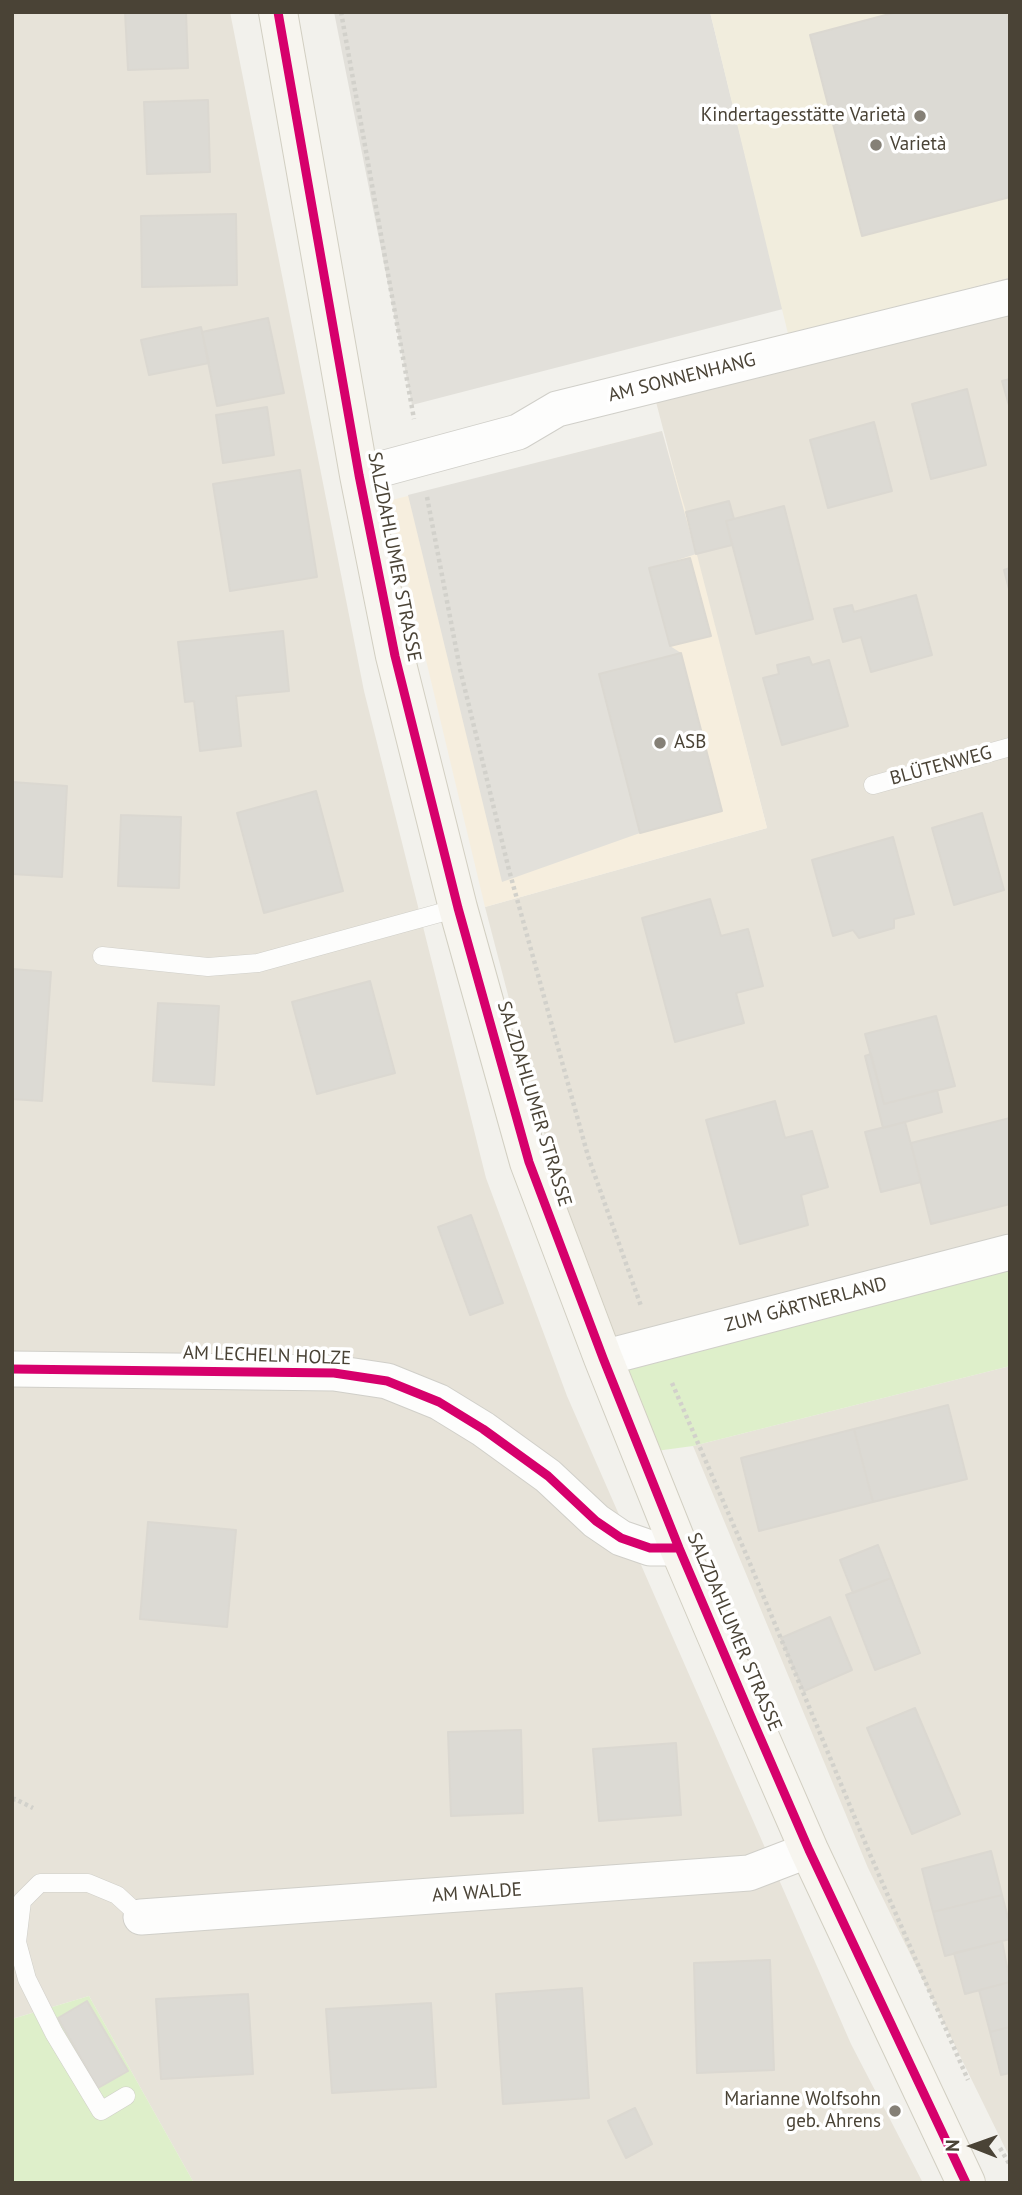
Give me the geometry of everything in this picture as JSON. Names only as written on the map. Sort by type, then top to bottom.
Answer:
[{"type":"main road","name":"SALZDAHLUMER STRASSE","points":[[278,12],[359,474],[395,656],[458,908],[529,1162],[679,1548],[809,1850],[966,2183]]},
{"type":"street","name":"AM SONNENHANG","points":[[359,474],[518,432],[557,409],[1010,297]]},
{"type":"street","name":"ZUM GÄRTNERLAND","points":[[603,1358],[1010,1252]]},
{"type":"street","name":"AM LECHELN HOLZE","points":[[12,1368],[334,1373],[387,1381],[439,1402],[483,1429],[548,1476],[596,1521],[621,1538],[650,1548],[679,1548]]},
{"type":"street","name":"AM WALDE","points":[[141,1917],[749,1873],[809,1850]]},
{"type":"lane","name":"BLÜTENWEG","points":[[873,785],[1010,747]]},
{"type":"lane","points":[[102,956],[208,967],[258,963],[458,908]]},
{"type":"lane","points":[[126,2096],[101,2111],[54,2033],[32,1990],[17,1942],[22,1901],[40,1883],[88,1883],[117,1895],[141,1917]]},
{"type":"path","points":[[341,12],[460,669],[509,870],[588,1156],[655,1345],[969,2082]]},
{"type":"path","points":[[12,1800],[33,1808]]},
{"type":"path","points":[[997,2144],[1010,2165]]},
{"type":"shaded area","points":[[12,12],[230,12],[364,691],[486,1178],[567,1396],[851,2044],[923,2183],[194,2183],[89,1996],[12,2019]]},
{"type":"shaded area","points":[[334,12],[710,12],[783,309],[412,405]]},
{"type":"shaded area","name":"Varietà","points":[[710,12],[1010,12],[1010,277],[789,338]]},
{"type":"shaded area","points":[[1010,277],[1010,1262],[603,1358],[485,907],[767,828],[649,375]]},
{"type":"shaded area","points":[[662,431],[686,512],[767,828],[485,907],[388,501]]},
{"type":"shaded area","points":[[662,431],[696,554],[650,569],[670,646],[681,653],[599,674],[640,833],[502,882],[408,495]]},
{"type":"shaded area","points":[[1010,1366],[1010,2158],[868,1868],[693,1446]]},
{"type":"green space","points":[[1010,1262],[1010,1366],[693,1446],[641,1453],[603,1358]]},
{"type":"green space","points":[[89,1996],[194,2183],[12,2183],[12,2019]]},
{"type":"building","points":[[125,12],[186,12],[188,68],[128,70]]},
{"type":"building","name":"Kindertagesstätte Varietà","points":[[897,12],[1006,12],[1010,28],[1010,197],[862,236],[810,35]]},
{"type":"building","points":[[208,100],[210,172],[147,174],[144,102]]},
{"type":"building","points":[[236,214],[237,285],[142,287],[141,216]]},
{"type":"building","points":[[268,318],[284,393],[217,406],[202,332]]},
{"type":"building","points":[[201,327],[209,363],[149,375],[141,340]]},
{"type":"building","points":[[1010,379],[1010,409],[1002,381]]},
{"type":"building","points":[[967,389],[986,465],[931,479],[912,404]]},
{"type":"building","points":[[267,407],[274,455],[223,463],[216,415]]},
{"type":"building","points":[[874,422],[892,491],[828,508],[810,440]]},
{"type":"building","points":[[300,470],[317,577],[230,591],[213,484]]},
{"type":"building","points":[[729,501],[734,519],[726,521],[732,545],[696,554],[686,512]]},
{"type":"building","points":[[784,506],[813,619],[756,634],[726,521]]},
{"type":"building","points":[[690,558],[711,636],[670,646],[649,568]]},
{"type":"building","points":[[1010,568],[1010,593],[1004,570]]},
{"type":"building","points":[[916,595],[932,655],[871,672],[861,637],[843,642],[834,609],[852,605],[854,612]]},
{"type":"building","points":[[283,631],[289,691],[236,696],[241,746],[200,751],[194,701],[185,702],[178,642]]},
{"type":"building","name":"ASB","points":[[681,653],[722,811],[640,833],[599,674]]},
{"type":"building","points":[[809,657],[812,665],[829,660],[848,726],[782,745],[763,678],[779,674],[777,665]]},
{"type":"building","points":[[12,782],[67,786],[62,877],[12,874]]},
{"type":"building","points":[[316,791],[343,891],[264,913],[237,813]]},
{"type":"building","points":[[982,813],[1004,890],[954,905],[932,828]]},
{"type":"building","points":[[121,815],[181,817],[179,888],[118,886]]},
{"type":"building","points":[[893,837],[914,914],[894,919],[894,928],[859,938],[853,930],[833,936],[812,860]]},
{"type":"building","points":[[710,899],[721,936],[748,929],[763,986],[736,993],[744,1023],[675,1042],[642,918]]},
{"type":"building","points":[[12,969],[51,972],[42,1101],[12,1099]]},
{"type":"building","points":[[370,981],[395,1073],[317,1094],[292,1002]]},
{"type":"building","points":[[158,1003],[219,1006],[214,1085],[153,1081]]},
{"type":"building","points":[[936,1016],[955,1086],[884,1104],[865,1034]]},
{"type":"building","points":[[871,1054],[884,1104],[937,1090],[942,1112],[883,1128],[865,1056]]},
{"type":"building","points":[[775,1101],[785,1138],[812,1131],[828,1187],[801,1195],[808,1225],[740,1244],[706,1120]]},
{"type":"building","points":[[1010,1118],[1010,1204],[931,1224],[911,1143]]},
{"type":"building","points":[[905,1122],[921,1182],[881,1192],[865,1132]]},
{"type":"building","points":[[471,1215],[503,1303],[470,1315],[438,1227]]},
{"type":"building","points":[[948,1405],[967,1479],[873,1502],[854,1429]]},
{"type":"building","points":[[854,1429],[873,1502],[759,1531],[741,1458]]},
{"type":"building","points":[[148,1522],[236,1530],[227,1627],[140,1619]]},
{"type":"building","points":[[878,1545],[891,1578],[853,1593],[840,1560]]},
{"type":"building","points":[[891,1578],[920,1653],[875,1670],[846,1595]]},
{"type":"building","points":[[830,1617],[852,1670],[804,1691],[781,1638]]},
{"type":"building","points":[[915,1708],[960,1814],[912,1834],[867,1728]]},
{"type":"building","points":[[521,1730],[523,1813],[451,1816],[448,1732]]},
{"type":"building","points":[[676,1743],[681,1815],[599,1821],[593,1749]]},
{"type":"building","points":[[991,1851],[1002,1895],[933,1912],[922,1869]]},
{"type":"building","points":[[1002,1895],[1010,1925],[1010,1939],[945,1956],[933,1912]]},
{"type":"building","points":[[1002,1941],[1010,1982],[965,1994],[954,1953]]},
{"type":"building","points":[[770,1960],[774,2070],[697,2073],[694,1963]]},
{"type":"building","points":[[1010,1982],[1010,2027],[990,2032],[979,1990]]},
{"type":"building","points":[[582,1988],[589,2098],[503,2104],[496,1994]]},
{"type":"building","points":[[248,1994],[253,2074],[161,2079],[156,1999]]},
{"type":"building","points":[[87,2001],[128,2071],[98,2088],[58,2018]]},
{"type":"building","points":[[431,2003],[436,2087],[332,2093],[326,2009]]},
{"type":"building","points":[[1010,2027],[1010,2073],[1001,2075],[990,2032]]},
{"type":"building","points":[[635,2108],[652,2144],[626,2158],[608,2121]]},
{"type":"cycle path","points":[[278,12],[359,475],[395,656],[458,908],[529,1162],[679,1548],[752,1719],[809,1850],[966,2183]]},
{"type":"cycle path","points":[[12,1369],[334,1373],[387,1381],[439,1402],[483,1429],[548,1476],[596,1521],[621,1538],[650,1548],[679,1548]]},
{"type":"place","name":"Kindertagesstätte Varietà","points":[[920,116]]},
{"type":"place","name":"Varietà","points":[[876,145]]},
{"type":"place","name":"ASB","points":[[660,743]]},
{"type":"place","name":"Marianne Wolfsohn geb. Ahrens","points":[[895,2111]]}]
